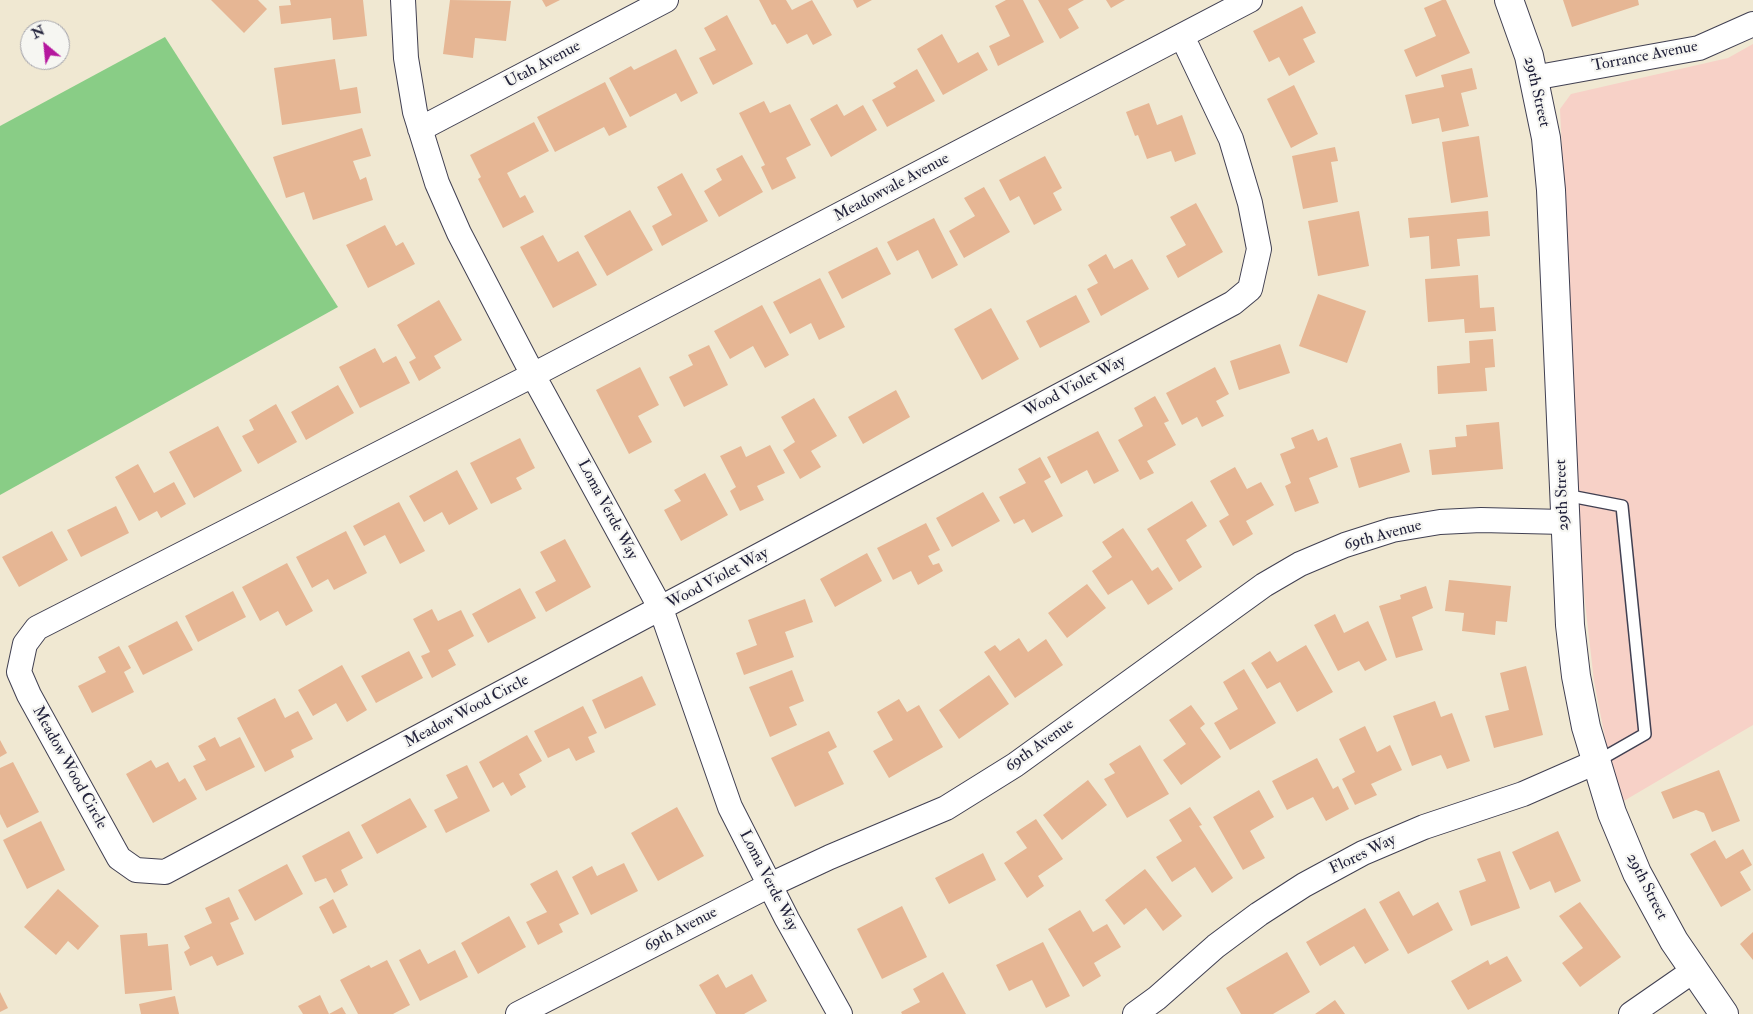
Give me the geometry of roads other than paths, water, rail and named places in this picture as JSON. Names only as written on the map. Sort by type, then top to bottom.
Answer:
[{"type":"street","name":"Loma Verde Way","points":[[403,0],[406,58],[420,130],[437,183],[459,233],[533,374],[661,609],[730,807],[840,1014]]},
{"type":"street","name":"Utah Avenue","points":[[420,130],[666,0]]},
{"type":"street","name":"Meadowvale Avenue","points":[[533,374],[1250,0]]},
{"type":"street","name":"29th Street","points":[[1509,0],[1529,56],[1532,78],[1546,138],[1551,190],[1564,522],[1570,625],[1576,676],[1596,762],[1612,814],[1637,873],[1674,941],[1724,1014]]},
{"type":"street","name":"Torrance Avenue","points":[[1532,78],[1699,48],[1753,24]]},
{"type":"street","name":"Wood Violet Way","points":[[661,609],[1233,302],[1250,289],[1259,249],[1241,169],[1217,108],[1182,36]]},
{"type":"street","name":"Meadow Wood Circle","points":[[533,374],[37,628],[25,644],[19,672],[29,695],[119,858],[136,870],[165,872],[661,609]]},
{"type":"street","name":"69th Avenue","points":[[518,1014],[770,885],[830,857],[946,808],[1015,765],[1264,585],[1300,564],[1345,545],[1392,530],[1440,522],[1482,520],[1564,522]]},
{"type":"street","name":"Flores Way","points":[[1135,1014],[1164,1006],[1216,946],[1259,914],[1329,872],[1363,854],[1424,827],[1523,794],[1596,762]]},
{"type":"street","points":[[1631,1014],[1693,971]]},
{"type":"lane","points":[[1563,495],[1622,506],[1645,734],[1596,762]]}]
